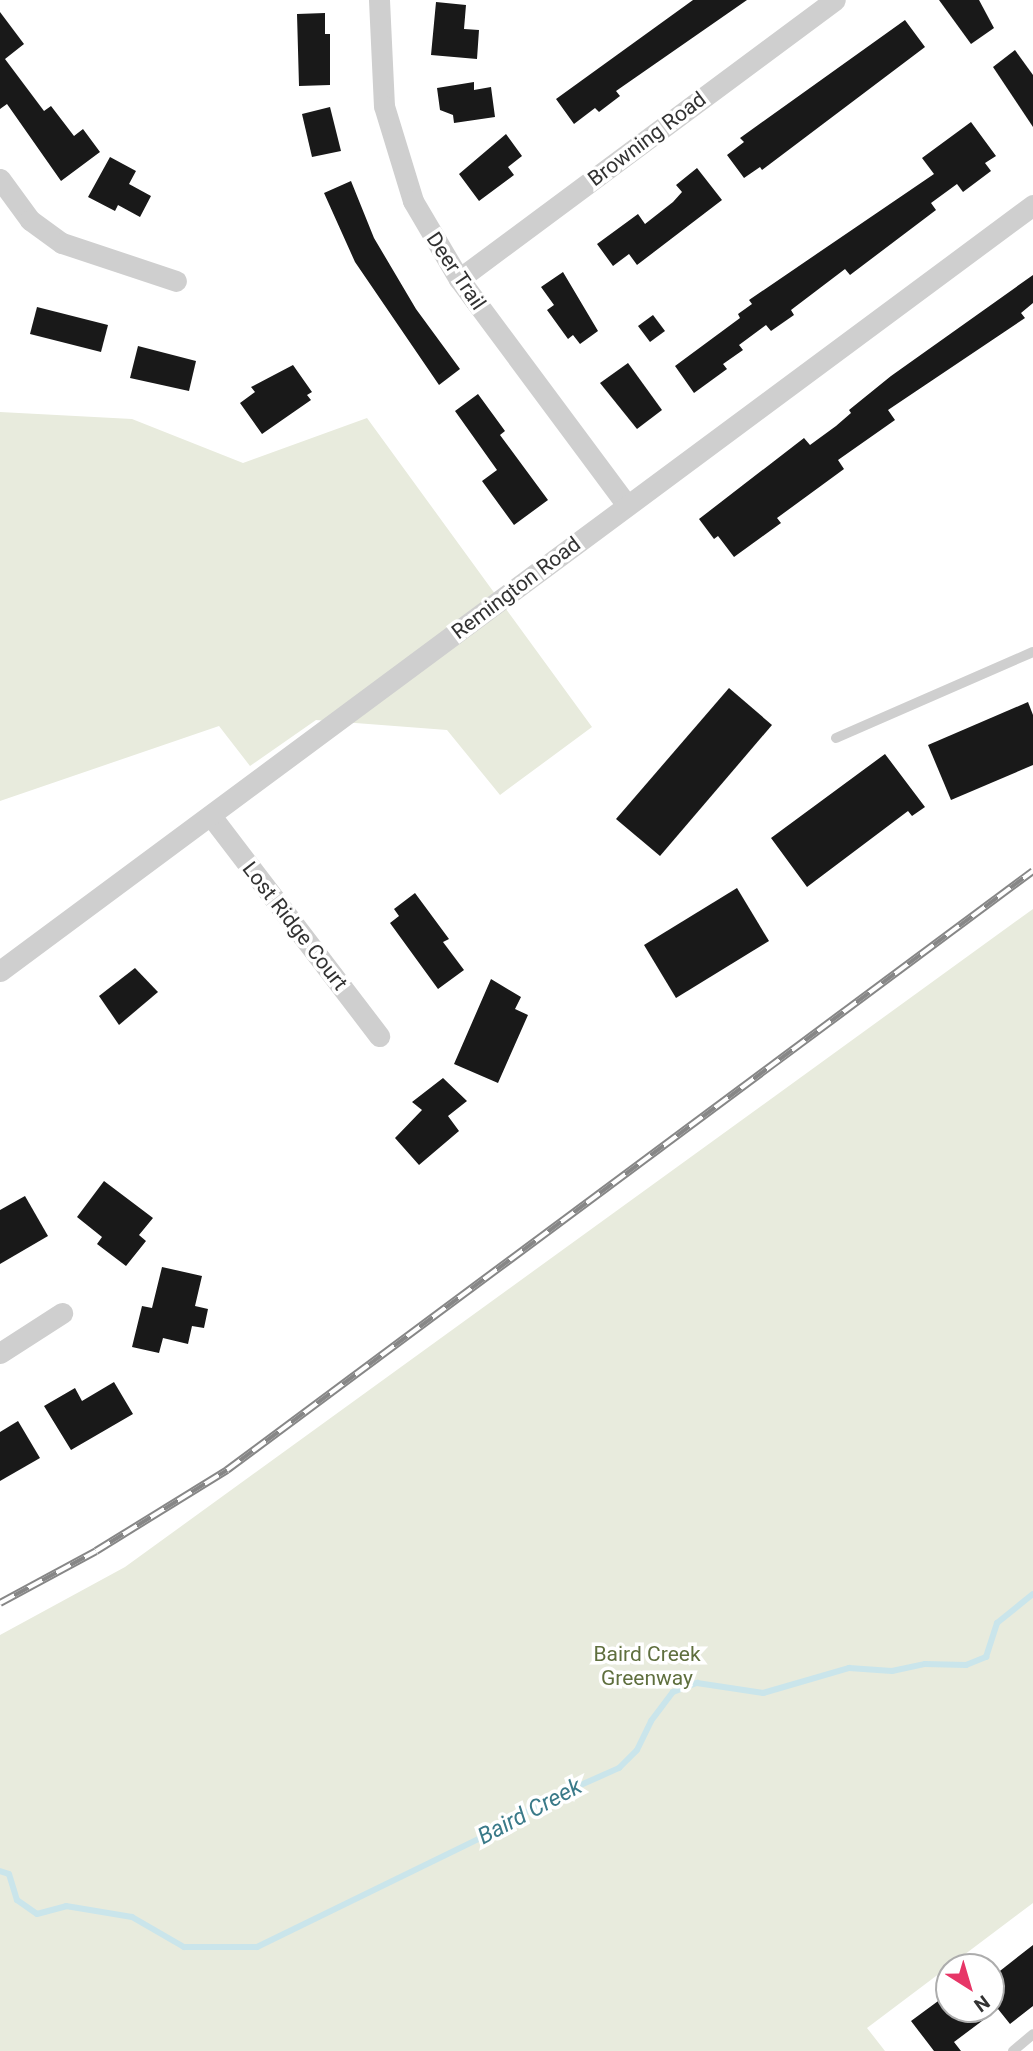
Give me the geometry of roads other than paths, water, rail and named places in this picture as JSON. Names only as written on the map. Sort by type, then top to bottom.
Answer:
[{"type":"street","name":"Deer Trail","points":[[379,0],[379,71],[395,154],[413,201],[459,279],[626,504]]},
{"type":"street","name":"Browning Road","points":[[459,279],[835,0]]},
{"type":"street","points":[[0,179],[30,220],[62,243],[176,281]]},
{"type":"street","name":"Remington Road","points":[[0,971],[626,504],[1033,205]]},
{"type":"street","name":"Lost Ridge Court","points":[[211,816],[379,1036]]},
{"type":"street","points":[[0,1353],[62,1313]]},
{"type":"lane","points":[[836,738],[1033,652]]},
{"type":"lane","points":[[1013,2051],[1033,2034]]},
{"type":"waterway","name":"Baird Creek","points":[[0,1871],[9,1874],[17,1900],[37,1914],[66,1906],[132,1917],[184,1947],[257,1947],[489,1834],[547,1800],[619,1768],[637,1750],[651,1721],[673,1692],[697,1683],[763,1693],[849,1668],[892,1671],[925,1664],[966,1665],[986,1657],[997,1623],[1033,1594]]},
{"type":"railway","points":[[0,1603],[96,1551],[227,1470],[1033,871]]},
{"type":"park label","name":"Baird Creek Greenway","points":[[647,1666]]}]
